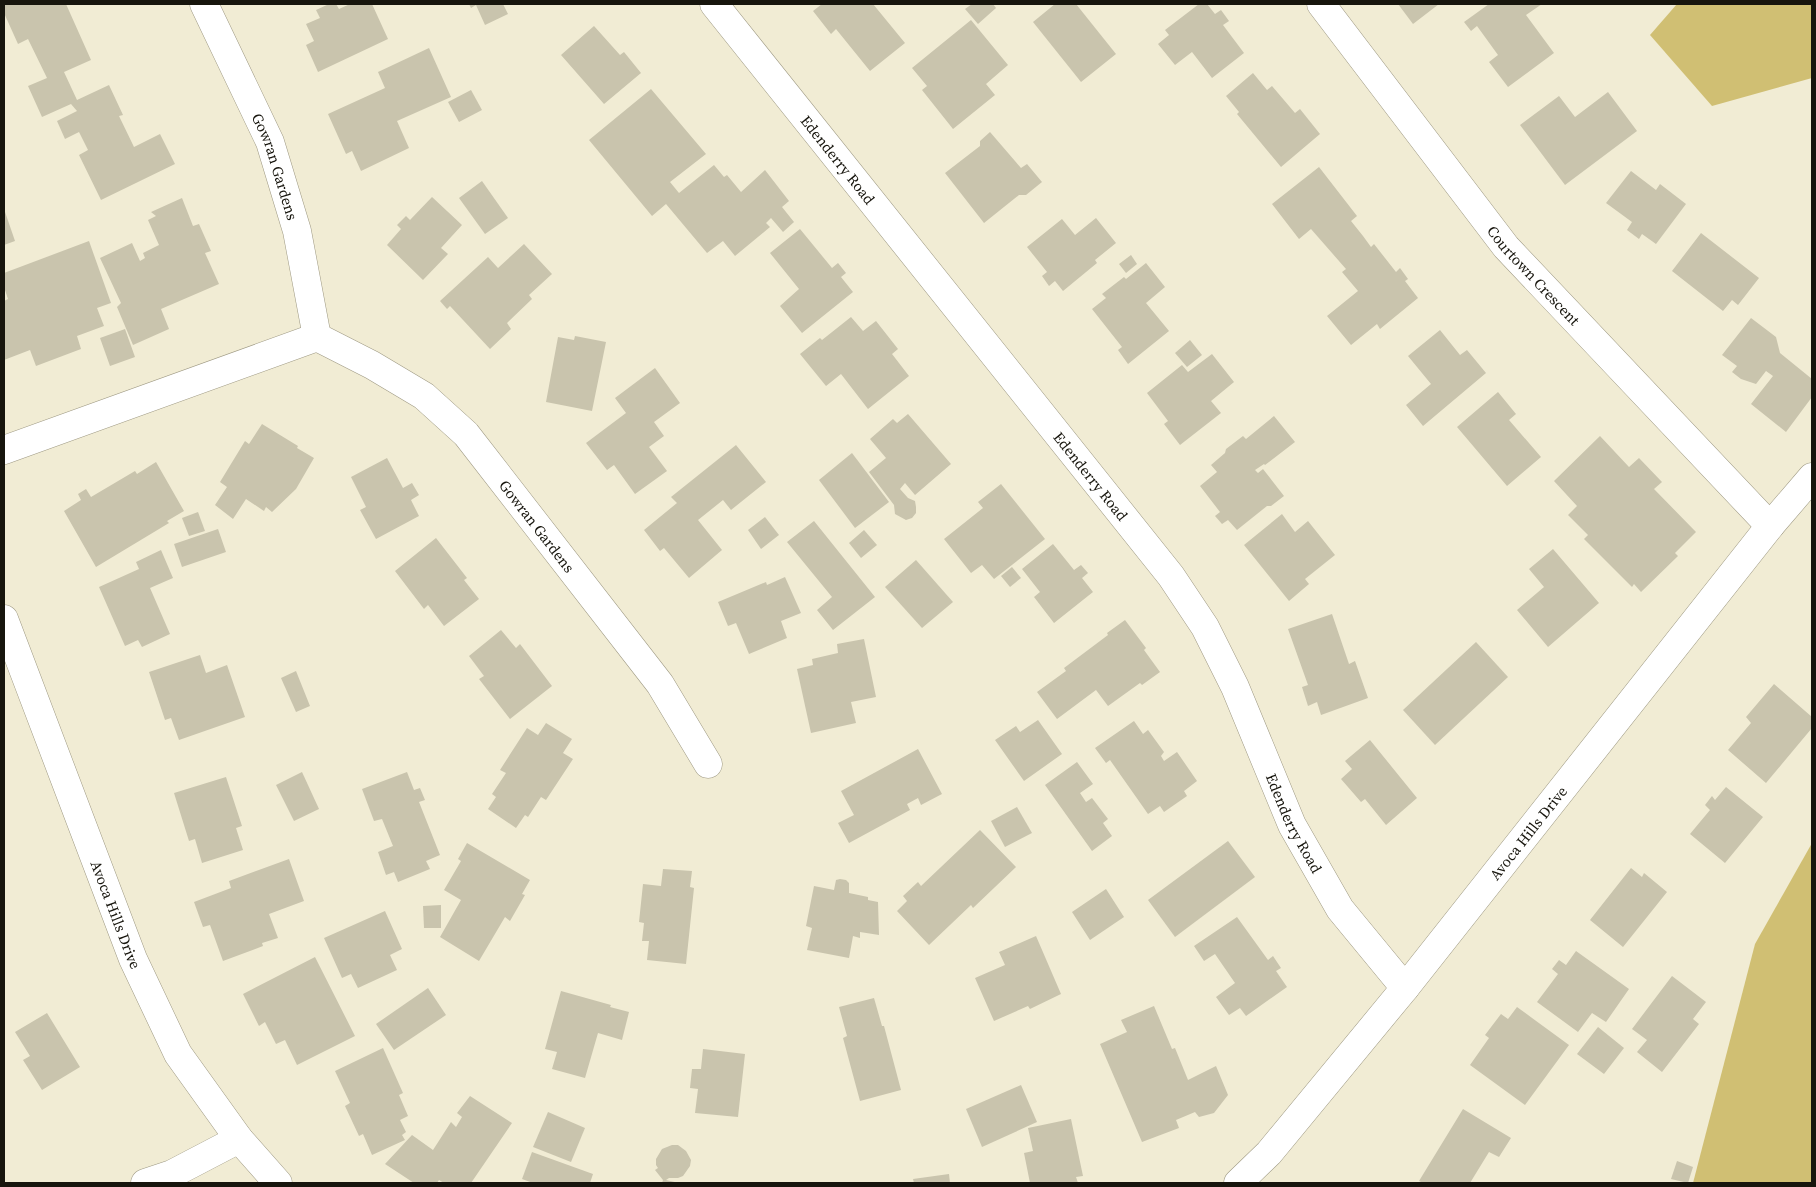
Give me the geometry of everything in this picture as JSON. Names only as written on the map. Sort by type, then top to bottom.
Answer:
[{"type":"street","name":"Gowran Gardens","points":[[204,4],[270,142],[298,230],[317,337],[372,365],[424,396],[466,434],[660,684],[708,764]]},
{"type":"street","name":"Edenderry Road","points":[[714,4],[1172,576],[1205,627],[1235,687],[1292,825],[1340,909],[1405,988]]},
{"type":"street","name":"Courtown Crescent","points":[[1321,4],[1506,247],[1770,526]]},
{"type":"street","points":[[4,450],[317,337]]},
{"type":"street","name":"Avoca Hills Drive","points":[[1238,1183],[1269,1153],[1405,988],[1770,526],[1812,477]]},
{"type":"street","name":"Avoca Hills Drive","points":[[4,619],[133,959],[178,1054],[239,1139],[278,1183]]},
{"type":"street","points":[[145,1183],[172,1174],[239,1139]]},
{"type":"shaded area","points":[[1677,4],[1812,4],[1812,78],[1712,106],[1650,35]]},
{"type":"shaded area","points":[[1812,843],[1812,1183],[1693,1183],[1755,944]]},
{"type":"building","points":[[4,4],[66,4],[91,60],[64,72],[77,100],[109,85],[123,115],[119,116],[134,147],[160,134],[175,164],[101,200],[79,155],[88,150],[79,132],[65,139],[57,121],[77,111],[71,104],[42,117],[28,86],[47,78],[28,39],[18,44],[4,13]]},
{"type":"building","points":[[329,4],[336,4],[339,9],[350,4],[372,4],[388,39],[318,72],[306,45],[314,41],[306,24],[320,18],[316,10]]},
{"type":"building","points":[[469,4],[503,4],[508,14],[485,25],[476,5],[471,8]]},
{"type":"building","points":[[822,4],[873,4],[905,43],[870,71],[836,29],[831,34],[813,11]]},
{"type":"building","points":[[972,4],[993,4],[996,8],[978,24],[965,9]]},
{"type":"building","points":[[1055,4],[1076,4],[1116,54],[1081,82],[1033,22]]},
{"type":"building","points":[[1199,4],[1207,4],[1215,14],[1221,10],[1229,21],[1223,25],[1244,53],[1212,78],[1192,52],[1175,65],[1158,44],[1169,35],[1165,30]]},
{"type":"building","points":[[1398,4],[1439,4],[1413,24]]},
{"type":"building","points":[[1489,4],[1542,4],[1526,15],[1554,53],[1508,87],[1489,62],[1498,55],[1477,26],[1471,31],[1464,22]]},
{"type":"building","points":[[971,20],[1008,65],[986,84],[995,95],[953,129],[922,90],[927,86],[912,68]]},
{"type":"building","points":[[594,26],[620,55],[624,52],[641,73],[604,104],[561,55]]},
{"type":"building","points":[[429,48],[451,97],[397,121],[409,148],[361,171],[352,151],[346,154],[328,114],[385,88],[378,72]]},
{"type":"building","points":[[1253,73],[1267,90],[1272,86],[1295,113],[1300,109],[1320,134],[1281,167],[1237,114],[1239,112],[1226,96]]},
{"type":"building","points":[[651,89],[706,154],[670,182],[679,193],[714,165],[724,177],[727,175],[741,192],[765,170],[789,201],[782,207],[794,222],[783,232],[771,218],[766,223],[770,227],[735,256],[723,241],[707,253],[666,204],[652,216],[589,140]]},
{"type":"building","points":[[471,90],[482,110],[459,122],[448,102]]},
{"type":"building","points":[[1608,92],[1637,131],[1565,185],[1520,125],[1559,96],[1575,117]]},
{"type":"building","points":[[990,132],[1021,168],[1027,164],[1042,182],[1026,195],[1019,195],[984,223],[945,173],[980,146],[980,141]]},
{"type":"building","points":[[1319,167],[1357,216],[1351,221],[1371,247],[1374,244],[1396,272],[1400,268],[1408,279],[1405,281],[1418,298],[1380,329],[1377,324],[1351,345],[1327,316],[1358,291],[1342,272],[1346,269],[1311,229],[1299,239],[1272,204]]},
{"type":"building","points":[[1631,171],[1656,190],[1660,184],[1686,204],[1656,244],[1642,234],[1639,239],[1627,230],[1632,222],[1606,203]]},
{"type":"building","points":[[482,181],[508,218],[485,234],[459,198]]},
{"type":"building","points":[[432,197],[462,225],[441,248],[448,254],[423,280],[387,245],[401,229],[397,225],[406,216],[410,220]]},
{"type":"building","points":[[182,198],[193,226],[199,224],[211,251],[205,253],[219,284],[161,309],[169,329],[133,345],[117,307],[121,303],[100,258],[132,243],[140,261],[145,258],[143,253],[159,245],[148,220],[156,216],[151,212]]},
{"type":"building","points":[[4,209],[15,241],[4,245]]},
{"type":"building","points":[[1096,218],[1116,243],[1095,260],[1097,263],[1063,291],[1055,281],[1049,286],[1042,276],[1047,272],[1027,247],[1062,219],[1075,235]]},
{"type":"building","points":[[800,229],[832,268],[838,263],[846,273],[841,277],[853,292],[802,333],[780,306],[799,289],[770,253]]},
{"type":"building","points":[[1701,233],[1759,278],[1738,305],[1732,300],[1723,311],[1672,271]]},
{"type":"building","points":[[89,241],[111,303],[97,308],[104,326],[77,336],[81,349],[36,366],[30,350],[4,360],[4,301],[8,299],[4,287],[4,273]]},
{"type":"building","points":[[524,244],[552,274],[529,295],[532,299],[507,323],[511,329],[490,349],[450,306],[447,309],[440,301],[488,257],[498,268]]},
{"type":"building","points":[[1131,255],[1137,264],[1126,273],[1119,264]]},
{"type":"building","points":[[1146,263],[1165,287],[1146,303],[1169,331],[1128,364],[1118,350],[1122,347],[1092,309],[1106,298],[1102,294],[1124,277],[1126,279]]},
{"type":"building","points":[[851,317],[863,331],[876,321],[898,349],[892,354],[909,376],[868,409],[841,374],[826,386],[800,354],[820,338],[822,340]]},
{"type":"building","points":[[1751,318],[1776,337],[1780,353],[1812,379],[1812,397],[1786,432],[1751,404],[1773,376],[1766,371],[1756,384],[1741,379],[1732,372],[1737,366],[1722,355]]},
{"type":"building","points":[[125,329],[135,357],[110,366],[100,338]]},
{"type":"building","points":[[1440,330],[1460,355],[1467,350],[1486,373],[1423,426],[1406,405],[1431,384],[1408,356]]},
{"type":"building","points":[[575,336],[606,342],[592,411],[546,402],[558,337],[574,340]]},
{"type":"building","points":[[1190,340],[1202,355],[1187,367],[1175,353]]},
{"type":"building","points":[[1212,354],[1234,382],[1211,401],[1221,413],[1180,445],[1164,424],[1168,421],[1147,393],[1182,365],[1188,372]]},
{"type":"building","points":[[655,368],[680,403],[654,422],[664,436],[649,447],[667,471],[635,494],[614,465],[607,470],[586,443],[626,413],[615,398]]},
{"type":"building","points":[[1498,392],[1516,414],[1509,420],[1541,457],[1507,486],[1457,427]]},
{"type":"building","points":[[908,414],[951,464],[915,495],[905,483],[900,489],[908,498],[915,501],[916,513],[912,518],[906,520],[895,514],[894,505],[869,472],[886,458],[870,439],[893,419],[897,423]]},
{"type":"building","points":[[1274,416],[1295,442],[1265,465],[1255,470],[1258,473],[1263,469],[1284,496],[1271,506],[1267,506],[1237,530],[1228,520],[1222,524],[1215,516],[1220,512],[1200,486],[1217,472],[1211,465],[1225,453],[1226,449],[1243,436],[1246,439]]},
{"type":"building","points":[[262,424],[314,458],[296,489],[272,512],[266,507],[264,511],[246,499],[233,519],[215,505],[227,487],[220,482],[245,441],[249,444]]},
{"type":"building","points":[[1600,436],[1629,467],[1639,458],[1662,482],[1654,489],[1696,532],[1675,553],[1678,556],[1641,592],[1634,584],[1632,587],[1584,539],[1588,535],[1568,515],[1577,506],[1554,481]]},
{"type":"building","points":[[736,445],[766,482],[731,510],[723,500],[698,520],[722,550],[689,578],[664,548],[660,551],[644,530],[677,503],[671,497]]},
{"type":"building","points":[[852,453],[889,502],[855,528],[819,480]]},
{"type":"building","points":[[387,458],[403,488],[412,483],[419,495],[411,500],[419,516],[376,539],[360,510],[366,507],[351,477]]},
{"type":"building","points":[[156,462],[184,511],[167,521],[169,523],[96,567],[64,511],[81,500],[78,494],[86,489],[91,497],[135,471],[137,474]]},
{"type":"building","points":[[1001,484],[1045,539],[994,579],[982,565],[971,573],[944,539],[983,508],[978,502]]},
{"type":"building","points":[[198,512],[205,531],[189,536],[182,518]]},
{"type":"building","points":[[1282,514],[1295,532],[1308,521],[1335,555],[1305,579],[1309,584],[1289,601],[1244,545]]},
{"type":"building","points":[[765,517],[779,535],[761,549],[748,530]]},
{"type":"building","points":[[814,521],[875,597],[833,630],[817,610],[832,597],[787,542]]},
{"type":"building","points":[[218,529],[226,552],[182,567],[174,544]]},
{"type":"building","points":[[864,530],[877,545],[861,558],[849,543]]},
{"type":"building","points":[[436,538],[467,578],[464,580],[479,599],[444,626],[428,605],[424,609],[395,571]]},
{"type":"building","points":[[1053,544],[1074,570],[1081,565],[1088,573],[1082,578],[1093,592],[1054,623],[1034,597],[1040,592],[1022,569]]},
{"type":"building","points":[[1553,549],[1599,603],[1548,647],[1517,610],[1544,587],[1529,569]]},
{"type":"building","points":[[161,550],[173,578],[150,588],[170,634],[142,647],[138,640],[125,646],[99,587],[139,569],[136,562]]},
{"type":"building","points":[[916,560],[953,602],[922,628],[885,587]]},
{"type":"building","points":[[1012,567],[1021,578],[1010,587],[1001,576]]},
{"type":"building","points":[[785,577],[801,613],[781,621],[787,638],[749,654],[736,623],[728,626],[718,602],[766,582],[767,585]]},
{"type":"building","points":[[1332,614],[1349,664],[1355,661],[1368,698],[1321,715],[1317,702],[1308,706],[1302,687],[1308,685],[1288,629]]},
{"type":"building","points":[[1125,620],[1146,648],[1144,650],[1160,672],[1142,685],[1140,683],[1108,706],[1096,690],[1057,719],[1037,692],[1066,671],[1064,668]]},
{"type":"building","points":[[501,630],[516,648],[520,644],[552,686],[510,719],[479,679],[484,676],[469,656]]},
{"type":"building","points":[[864,639],[876,697],[851,702],[856,723],[811,733],[797,669],[813,665],[812,659],[838,653],[837,644]]},
{"type":"building","points":[[1476,642],[1508,677],[1435,745],[1403,710]]},
{"type":"building","points":[[200,655],[206,673],[227,665],[245,717],[179,740],[171,718],[165,720],[149,672]]},
{"type":"building","points":[[296,671],[310,706],[296,712],[281,678]]},
{"type":"building","points":[[1774,684],[1812,717],[1812,728],[1766,783],[1728,750],[1751,723],[1746,717]]},
{"type":"building","points":[[1038,720],[1062,754],[1024,781],[995,740],[1016,726],[1020,732]]},
{"type":"building","points":[[1134,721],[1143,734],[1148,730],[1164,752],[1161,756],[1164,761],[1177,752],[1197,781],[1184,791],[1187,796],[1164,812],[1160,806],[1148,814],[1110,760],[1106,763],[1095,748]]},
{"type":"building","points":[[546,723],[572,739],[563,753],[573,759],[546,800],[541,797],[528,817],[525,815],[516,828],[488,809],[496,797],[492,794],[506,773],[500,770],[527,728],[538,735]]},
{"type":"building","points":[[1370,740],[1417,798],[1386,825],[1365,799],[1361,802],[1341,779],[1352,769],[1345,761]]},
{"type":"building","points":[[918,749],[942,794],[921,805],[918,798],[907,804],[910,810],[849,843],[838,823],[854,815],[841,791]]},
{"type":"building","points":[[1077,762],[1093,784],[1080,793],[1086,802],[1092,798],[1108,819],[1103,823],[1112,836],[1092,851],[1045,785]]},
{"type":"building","points":[[302,772],[319,809],[294,821],[276,785]]},
{"type":"building","points":[[407,772],[414,790],[420,788],[425,800],[419,802],[440,855],[426,861],[430,869],[398,882],[394,872],[386,875],[378,852],[393,846],[382,819],[374,821],[362,789]]},
{"type":"building","points":[[226,777],[242,826],[236,828],[243,850],[202,863],[195,839],[189,841],[174,793]]},
{"type":"building","points":[[1726,787],[1763,817],[1725,863],[1690,834],[1710,810],[1705,805],[1712,796],[1715,800]]},
{"type":"building","points":[[1017,807],[1032,833],[1005,847],[991,821]]},
{"type":"building","points":[[980,830],[1016,867],[973,908],[971,905],[929,945],[897,911],[907,901],[903,896],[918,882],[921,886]]},
{"type":"building","points":[[1228,841],[1255,877],[1175,937],[1148,900]]},
{"type":"building","points":[[467,843],[530,880],[522,894],[525,895],[510,921],[505,917],[479,961],[440,937],[461,900],[444,890],[461,861],[458,859]]},
{"type":"building","points":[[289,859],[304,901],[269,914],[278,938],[262,943],[263,946],[223,961],[210,925],[203,927],[194,902],[231,888],[229,881]]},
{"type":"building","points":[[1631,868],[1642,877],[1644,873],[1667,892],[1623,947],[1590,920]]},
{"type":"building","points":[[663,869],[692,871],[690,887],[694,888],[686,964],[647,960],[649,941],[642,941],[644,923],[639,922],[643,884],[661,886]]},
{"type":"building","points":[[836,880],[846,880],[849,883],[849,893],[868,897],[868,900],[878,902],[879,935],[860,932],[860,938],[853,936],[849,958],[807,950],[812,928],[806,926],[814,886],[834,890]]},
{"type":"building","points":[[1106,889],[1124,917],[1090,940],[1072,912]]},
{"type":"building","points":[[441,905],[441,928],[424,928],[423,906]]},
{"type":"building","points":[[385,911],[402,949],[390,955],[397,970],[358,988],[351,974],[342,978],[324,938]]},
{"type":"building","points":[[1237,917],[1268,960],[1273,956],[1281,968],[1276,971],[1287,987],[1246,1016],[1240,1008],[1229,1015],[1216,997],[1235,983],[1215,954],[1204,961],[1194,946]]},
{"type":"building","points":[[1036,936],[1061,994],[1030,1009],[1028,1006],[994,1021],[975,978],[1005,965],[999,952]]},
{"type":"building","points":[[1576,951],[1629,989],[1606,1022],[1592,1013],[1578,1032],[1537,1002],[1558,974],[1552,969],[1559,960],[1566,965]]},
{"type":"building","points":[[315,957],[355,1036],[297,1065],[285,1040],[276,1044],[265,1022],[259,1026],[243,994]]},
{"type":"building","points":[[1672,976],[1706,1002],[1693,1019],[1699,1024],[1662,1072],[1637,1052],[1647,1040],[1632,1029]]},
{"type":"building","points":[[428,988],[446,1015],[394,1050],[376,1024]]},
{"type":"building","points":[[561,991],[629,1012],[622,1040],[598,1033],[585,1078],[552,1069],[557,1052],[545,1049]]},
{"type":"building","points":[[874,998],[882,1026],[884,1026],[901,1090],[860,1101],[843,1038],[847,1036],[839,1007]]},
{"type":"building","points":[[1154,1006],[1172,1049],[1175,1048],[1188,1080],[1216,1066],[1228,1095],[1214,1113],[1199,1117],[1195,1112],[1176,1120],[1179,1128],[1142,1142],[1100,1044],[1127,1032],[1121,1020]]},
{"type":"building","points":[[1517,1007],[1569,1045],[1525,1105],[1470,1065],[1489,1038],[1485,1035],[1501,1014],[1508,1019]]},
{"type":"building","points":[[47,1013],[80,1067],[42,1090],[23,1060],[30,1056],[15,1032]]},
{"type":"building","points":[[1598,1027],[1624,1048],[1604,1074],[1577,1054]]},
{"type":"building","points":[[383,1048],[403,1093],[399,1095],[408,1116],[400,1120],[406,1132],[402,1135],[405,1140],[372,1155],[363,1134],[359,1136],[345,1106],[350,1103],[335,1071]]},
{"type":"building","points":[[703,1049],[745,1054],[738,1117],[695,1113],[698,1089],[690,1088],[692,1069],[701,1069]]},
{"type":"building","points":[[1021,1085],[1037,1122],[982,1147],[966,1109]]},
{"type":"building","points":[[470,1096],[512,1123],[471,1183],[444,1183],[439,1180],[437,1183],[414,1183],[385,1164],[412,1135],[433,1150],[451,1122],[456,1127],[462,1117],[457,1113]]},
{"type":"building","points":[[1463,1109],[1511,1138],[1499,1157],[1489,1152],[1470,1183],[1423,1183],[1419,1181]]},
{"type":"building","points":[[548,1112],[585,1128],[571,1162],[533,1147]]},
{"type":"building","points":[[1071,1119],[1083,1176],[1076,1177],[1078,1183],[1030,1183],[1024,1153],[1033,1151],[1028,1128]]},
{"type":"building","points":[[678,1145],[686,1151],[691,1160],[690,1166],[683,1176],[666,1180],[679,1183],[662,1183],[663,1180],[655,1170],[658,1168],[656,1159],[662,1149]]},
{"type":"building","points":[[532,1152],[593,1174],[590,1183],[533,1183],[522,1179]]},
{"type":"building","points":[[1677,1161],[1693,1167],[1688,1183],[1671,1179]]},
{"type":"building","points":[[949,1174],[950,1183],[914,1183],[913,1179]]}]
